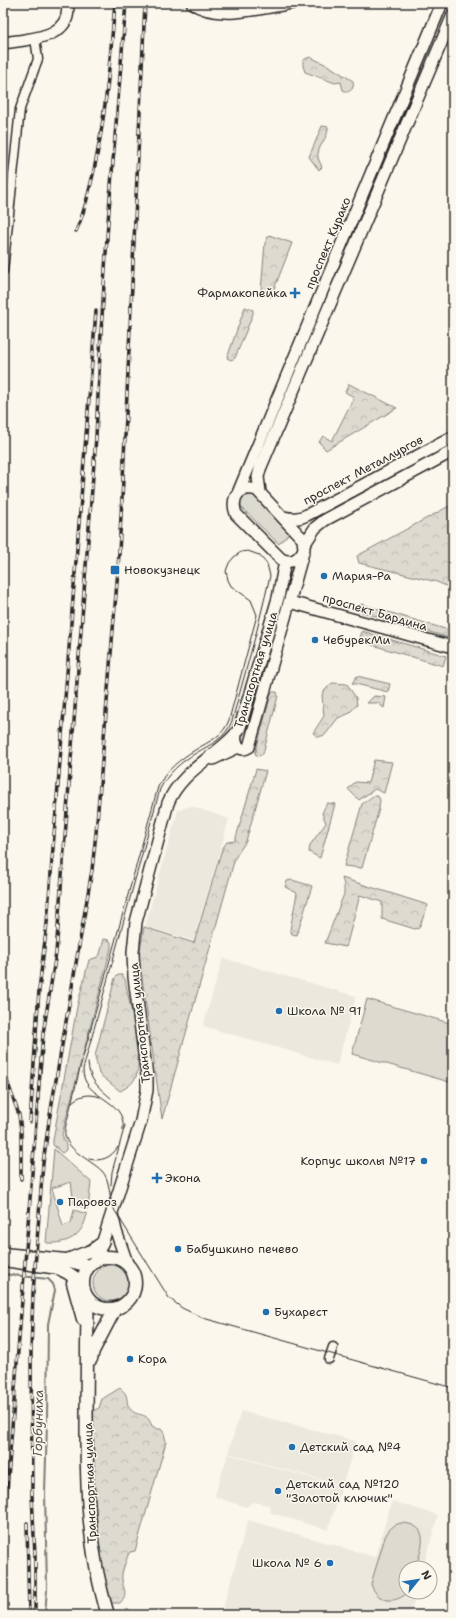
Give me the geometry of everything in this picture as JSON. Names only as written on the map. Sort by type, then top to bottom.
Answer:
[{"type":"main road","points":[[3,43],[35,38],[54,33],[62,28],[67,20],[69,11],[67,3]]},
{"type":"main road","points":[[192,3],[198,7],[225,12],[292,3]]},
{"type":"main road","name":"проспект Курако","points":[[285,561],[280,559],[236,514],[233,507],[234,501],[442,3]]},
{"type":"main road","name":"проспект Курако","points":[[260,492],[258,477],[260,469],[453,16]]},
{"type":"main road","name":"проспект Металлургов","points":[[284,517],[300,519],[453,437]]},
{"type":"main road","points":[[285,561],[296,560],[301,556],[304,547],[315,528],[325,520],[453,451]]},
{"type":"main road","points":[[238,493],[245,489],[252,488],[260,492],[303,539],[304,547]]},
{"type":"main road","name":"Транспортная улица","points":[[193,770],[251,743],[304,547]]},
{"type":"main road","name":"Транспортная улица","points":[[92,1263],[103,1241],[141,1121],[147,1086],[133,964],[136,922],[168,803],[177,786],[193,770],[236,735],[278,598],[285,561]]},
{"type":"main road","name":"проспект Бардина","points":[[278,598],[284,604],[290,602],[453,647]]},
{"type":"main road","points":[[236,735],[236,744],[243,748]]},
{"type":"main road","points":[[87,1298],[99,1307],[115,1309],[127,1302],[132,1296],[135,1288],[134,1274],[127,1263],[116,1231],[112,1212]]},
{"type":"main road","points":[[66,1260],[92,1250],[103,1241]]},
{"type":"main road","points":[[3,1254],[92,1263]]},
{"type":"main road","points":[[88,1374],[87,1298],[83,1277],[92,1263],[103,1257],[112,1256],[127,1263]]},
{"type":"main road","points":[[3,1259],[58,1268],[83,1283]]},
{"type":"main road","points":[[68,1273],[77,1295],[87,1350]]},
{"type":"main road","points":[[88,1374],[93,1351],[115,1309]]},
{"type":"main road","name":"Транспортная улица","points":[[88,1374],[88,1456],[92,1545],[98,1581],[108,1615]]},
{"type":"street","points":[[3,271],[20,109],[38,59],[35,38]]},
{"type":"street","points":[[329,1358],[333,1346]]},
{"type":"shaded area","points":[[191,806],[229,819],[194,941],[145,926],[178,810]]},
{"type":"shaded area","name":"Школа № 91","points":[[223,958],[356,996],[337,1065],[203,1026]]},
{"type":"shaded area","name":"Детский сад №4","points":[[241,1411],[356,1441],[342,1486],[228,1453]]},
{"type":"shaded area","name":"Детский сад №120 \"Золотой ключик\"","points":[[228,1454],[342,1487],[328,1530],[271,1513],[269,1505],[253,1502],[246,1507],[216,1497],[215,1495]]},
{"type":"shaded area","name":"Школа № 6","points":[[392,1501],[438,1515],[425,1560],[398,1560],[398,1600],[415,1600],[410,1615],[221,1615],[248,1520],[375,1557]]},
{"type":"green space","points":[[310,57],[329,66],[353,81],[352,89],[347,92],[343,90],[341,82],[335,83],[305,72],[303,60]]},
{"type":"green space","points":[[3,84],[6,108],[3,115]]},
{"type":"green space","points":[[322,126],[328,127],[328,131],[318,154],[322,167],[319,170],[309,157]]},
{"type":"green space","points":[[269,235],[292,243],[271,297],[261,291],[265,243]]},
{"type":"green space","points":[[245,307],[253,310],[253,314],[235,358],[231,360],[227,358]]},
{"type":"green space","points":[[349,384],[397,408],[326,450],[319,442],[323,436],[332,441],[354,397],[345,392]]},
{"type":"green space","points":[[247,494],[255,495],[292,530],[279,544],[241,507],[241,499]]},
{"type":"green space","points":[[453,504],[453,589],[437,582],[359,563],[357,556]]},
{"type":"green space","points":[[290,565],[295,565],[285,597],[282,594]]},
{"type":"green space","points":[[361,604],[452,631],[450,638],[359,611]]},
{"type":"green space","points":[[282,610],[246,739],[243,741],[241,737],[277,611]]},
{"type":"green space","points":[[362,631],[446,656],[443,666],[359,641]]},
{"type":"green space","points":[[357,676],[390,684],[388,692],[352,683]]},
{"type":"green space","points":[[332,683],[347,684],[356,698],[357,705],[348,714],[338,718],[325,735],[318,737],[313,733],[324,716],[322,695]]},
{"type":"green space","points":[[272,692],[277,692],[278,696],[263,754],[259,756],[255,754]]},
{"type":"green space","points":[[374,696],[386,697],[384,708],[378,703],[367,703]]},
{"type":"green space","points":[[374,760],[392,762],[384,793],[375,789],[359,800],[348,789],[355,782],[368,783]]},
{"type":"green space","points":[[256,769],[266,771],[246,841],[235,858],[162,1119],[139,956],[144,927],[194,943],[222,849],[227,842],[235,841]]},
{"type":"green space","points":[[373,796],[378,796],[380,800],[379,809],[362,868],[344,866],[362,804]]},
{"type":"green space","points":[[327,803],[335,804],[320,858],[309,852],[310,845],[326,823],[322,813]]},
{"type":"green space","points":[[342,878],[428,905],[419,928],[415,929],[382,919],[382,902],[360,895],[346,947],[325,943],[344,894]]},
{"type":"green space","points":[[292,880],[312,886],[297,935],[292,934],[290,930],[297,893],[285,887],[287,881]]},
{"type":"green space","points":[[104,939],[111,942],[111,948],[62,1134],[66,1145],[66,1150],[62,1153],[53,1145],[53,1140],[77,1007],[89,960],[98,957]]},
{"type":"green space","points":[[118,975],[122,975],[125,979],[138,1054],[137,1074],[128,1086],[120,1091],[99,1074],[95,1056],[115,978]]},
{"type":"green space","points":[[367,999],[453,1024],[453,1083],[352,1054]]},
{"type":"green space","points":[[54,1149],[91,1182],[88,1209],[74,1204],[71,1182],[52,1188],[63,1226],[71,1223],[74,1210],[87,1214],[82,1228],[73,1238],[61,1242],[46,1243]]},
{"type":"green space","points":[[114,1265],[124,1270],[128,1276],[128,1290],[124,1296],[118,1300],[108,1301],[98,1296],[94,1290],[93,1280],[98,1270],[104,1266]]},
{"type":"green space","points":[[120,1388],[126,1394],[129,1408],[137,1414],[145,1416],[150,1421],[152,1426],[161,1429],[164,1433],[166,1442],[135,1551],[130,1552],[128,1555],[123,1570],[122,1579],[125,1594],[123,1600],[120,1603],[110,1603],[104,1580],[96,1529],[92,1414],[93,1411],[99,1408],[102,1399]]},
{"type":"green space","points":[[401,1523],[411,1524],[417,1528],[421,1533],[422,1546],[418,1560],[398,1560],[398,1598],[386,1600],[377,1594],[371,1584],[385,1537],[396,1525]]},
{"type":"waterway","name":"Горбуниха","points":[[3,1274],[48,1279],[53,1284],[55,1290],[48,1324],[45,1493],[47,1589],[45,1615]]},
{"type":"tram line","points":[[123,1130],[122,1119],[118,1111],[112,1104],[89,1087],[85,1079],[83,1069],[160,789],[175,768],[190,756],[212,744],[221,737],[226,732],[232,721],[270,576],[267,564],[259,555],[248,551],[241,552],[234,557],[229,563],[226,571],[231,586],[251,600],[257,615],[229,720],[219,735],[179,761],[165,776],[158,787],[81,1064],[65,1129],[65,1136],[72,1148],[105,1175],[115,1211],[169,1298],[182,1308],[203,1318],[453,1388]]},
{"type":"tram line","points":[[88,1063],[90,1074],[95,1083],[111,1098]]},
{"type":"tram line","points":[[71,1103],[77,1098],[84,1096],[92,1095],[100,1097]]},
{"type":"tram line","points":[[111,1185],[112,1172],[125,1125]]},
{"type":"tram line","points":[[89,1159],[98,1160],[105,1158],[112,1154],[118,1147]]},
{"type":"railway","points":[[76,231],[82,216],[94,170],[102,129],[115,3]]},
{"type":"railway","points":[[3,1541],[43,1034],[56,953],[96,437],[108,222],[126,3]]},
{"type":"railway","points":[[35,1615],[31,1351],[33,1293],[43,1163],[92,870],[96,833],[118,570],[145,3]]},
{"type":"railway","points":[[30,1122],[39,990],[47,923],[96,311]]},
{"type":"railway","points":[[3,1069],[19,1115],[21,1131],[21,1179]]},
{"type":"railway","points":[[27,1523],[29,1615]]},
{"type":"place","name":"Фармакопейка","points":[[295,293]]},
{"type":"place","name":"Новокузнецк","points":[[115,570]]},
{"type":"place","name":"Мария-Ра","points":[[324,576]]},
{"type":"place","name":"ЧебурекМи","points":[[315,640]]},
{"type":"place","name":"Школа № 91","points":[[279,1011]]},
{"type":"place","name":"Корпус школы №17","points":[[424,1161]]},
{"type":"place","name":"Экона","points":[[157,1178]]},
{"type":"place","name":"Паровоз","points":[[60,1202]]},
{"type":"place","name":"Бабушкино печево","points":[[178,1249]]},
{"type":"place","name":"Бухарест","points":[[266,1312]]},
{"type":"place","name":"Кора","points":[[130,1359]]},
{"type":"place","name":"Детский сад №4","points":[[292,1447]]},
{"type":"place","name":"Детский сад №120 \"Золотой ключик\"","points":[[278,1491]]},
{"type":"place","name":"Школа № 6","points":[[330,1563]]}]
